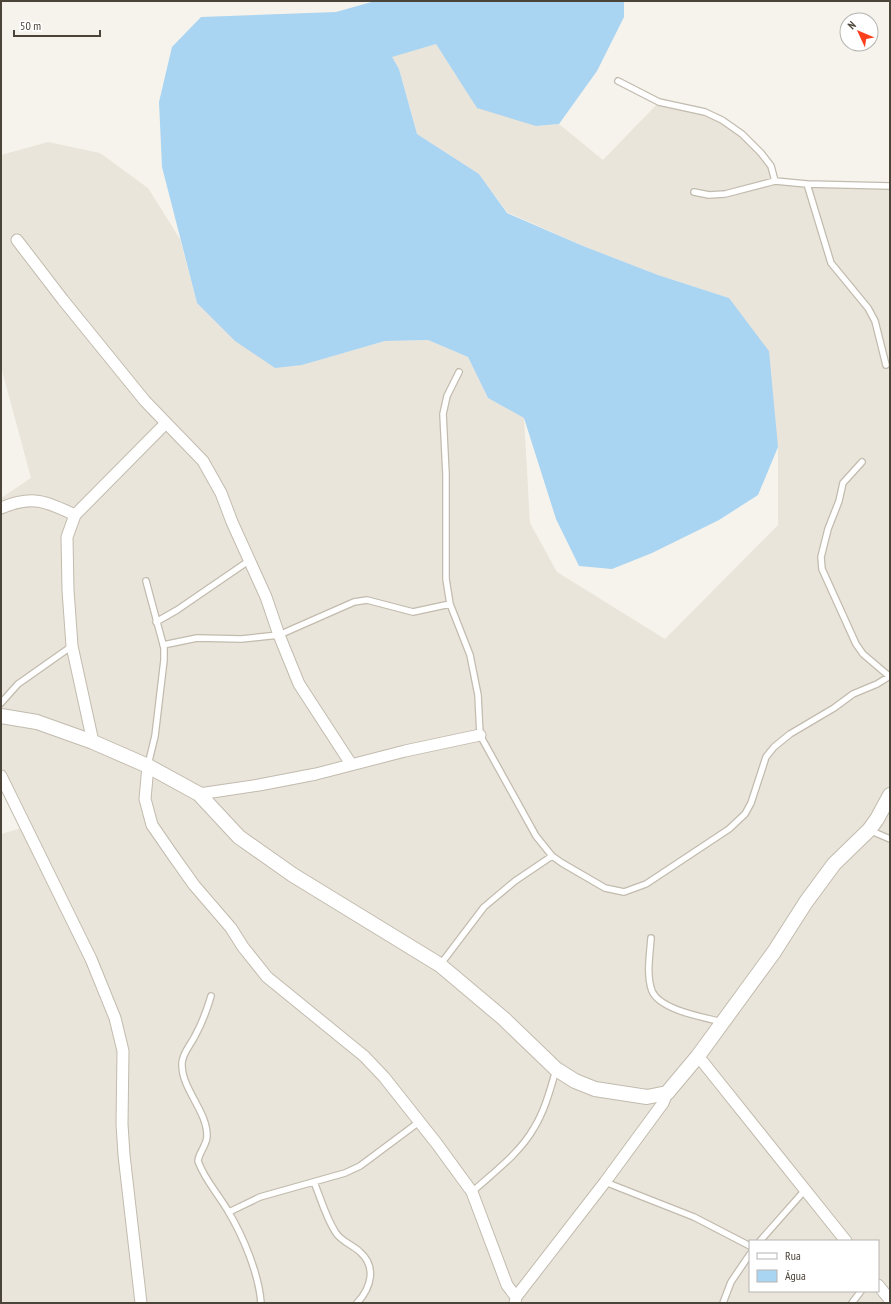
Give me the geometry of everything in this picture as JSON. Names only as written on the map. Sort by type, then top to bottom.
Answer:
[{"type":"street","points":[[17,240],[118,368],[166,424],[187,442],[203,461],[221,493],[232,522],[266,597],[279,635],[299,684],[351,764]]},
{"type":"street","points":[[93,742],[72,646],[66,537],[75,515],[166,424]]},
{"type":"street","points":[[1,508],[24,501],[42,500],[75,515]]},
{"type":"street","points":[[1,716],[37,722],[93,742],[148,766],[199,794],[239,837],[293,875],[440,965],[503,1018],[556,1069],[575,1081],[595,1088],[647,1097],[667,1093]]},
{"type":"street","points":[[199,794],[285,780],[480,735]]},
{"type":"street","points":[[148,766],[145,799],[152,825],[194,885],[231,928],[243,947],[267,977],[364,1056],[384,1077],[419,1122],[472,1192],[507,1285],[515,1300],[605,1182],[663,1103],[667,1093],[698,1056],[774,952],[806,902],[834,864],[869,830],[877,819],[890,795]]},
{"type":"street","points":[[1,776],[91,959],[115,1018],[123,1051],[123,1147],[129,1212],[141,1303]]},
{"type":"street","points":[[698,1056],[845,1240]]},
{"type":"street","points":[[879,1286],[890,1300]]},
{"type":"lane","points":[[618,81],[659,102],[705,112],[722,120],[742,134],[761,153],[771,166],[775,181]]},
{"type":"lane","points":[[694,192],[709,195],[725,194],[775,181],[806,184],[890,186]]},
{"type":"lane","points":[[806,184],[831,263],[868,308],[874,321],[886,365]]},
{"type":"lane","points":[[459,372],[447,396],[443,414],[446,474],[446,579],[450,604],[470,655],[478,695],[480,735],[536,836],[552,856],[605,888],[624,892],[646,884],[729,829],[745,814],[751,802],[766,757],[774,747],[790,734],[834,708],[853,694],[890,676],[864,654],[856,644],[822,569],[822,557],[828,529],[840,501],[843,483],[862,462]]},
{"type":"lane","points":[[156,622],[177,610],[250,560]]},
{"type":"lane","points":[[146,580],[163,645],[164,668],[155,736],[148,766]]},
{"type":"lane","points":[[163,645],[197,638],[241,639],[279,635],[354,602],[367,600],[413,612],[450,604]]},
{"type":"lane","points":[[1,703],[18,684],[72,646]]},
{"type":"lane","points":[[869,830],[890,839]]},
{"type":"lane","points":[[440,965],[484,907],[516,881],[552,856]]},
{"type":"lane","points":[[651,938],[649,964],[652,991],[658,999],[667,1006],[722,1022]]},
{"type":"lane","points":[[211,996],[206,1015],[195,1037],[184,1054],[182,1065],[187,1086],[204,1122],[207,1135],[205,1146],[199,1154],[198,1161],[229,1212],[244,1243],[260,1291],[261,1303]]},
{"type":"lane","points":[[472,1192],[501,1166],[534,1128],[548,1097],[556,1069]]},
{"type":"lane","points":[[229,1212],[260,1197],[345,1173],[360,1166],[419,1122]]},
{"type":"lane","points":[[314,1182],[337,1235],[360,1251],[368,1260],[371,1271],[370,1281],[366,1292],[357,1303]]},
{"type":"lane","points":[[605,1182],[694,1217],[749,1245]]},
{"type":"lane","points":[[761,1240],[805,1190]]},
{"type":"lane","points":[[723,1303],[731,1282],[749,1255]]},
{"type":"lane","points":[[852,1303],[860,1292]]},
{"type":"shaded area","points":[[436,44],[456,75],[536,126],[559,124],[603,160],[659,102],[705,112],[742,134],[771,166],[775,181],[890,186],[890,1303],[1,1303],[1,834],[25,827],[1,776],[1,498],[31,478],[1,367],[1,155],[48,142],[100,153],[148,188],[180,239],[197,303],[302,365],[385,341],[428,340],[468,357],[488,398],[524,418],[530,523],[557,572],[665,639],[778,525],[778,447],[729,298],[658,275],[583,246],[507,212],[479,174],[417,134],[399,69],[391,56]]},
{"type":"water","points":[[375,1],[624,1],[624,17],[597,71],[559,124],[536,126],[477,108],[436,44],[392,57],[399,69],[417,134],[479,174],[507,213],[583,246],[658,275],[729,298],[769,351],[778,447],[758,495],[719,520],[652,553],[612,569],[579,566],[556,519],[524,418],[488,398],[468,357],[428,340],[385,341],[302,365],[275,368],[235,341],[197,303],[162,167],[159,102],[172,47],[201,17],[336,12]]}]
